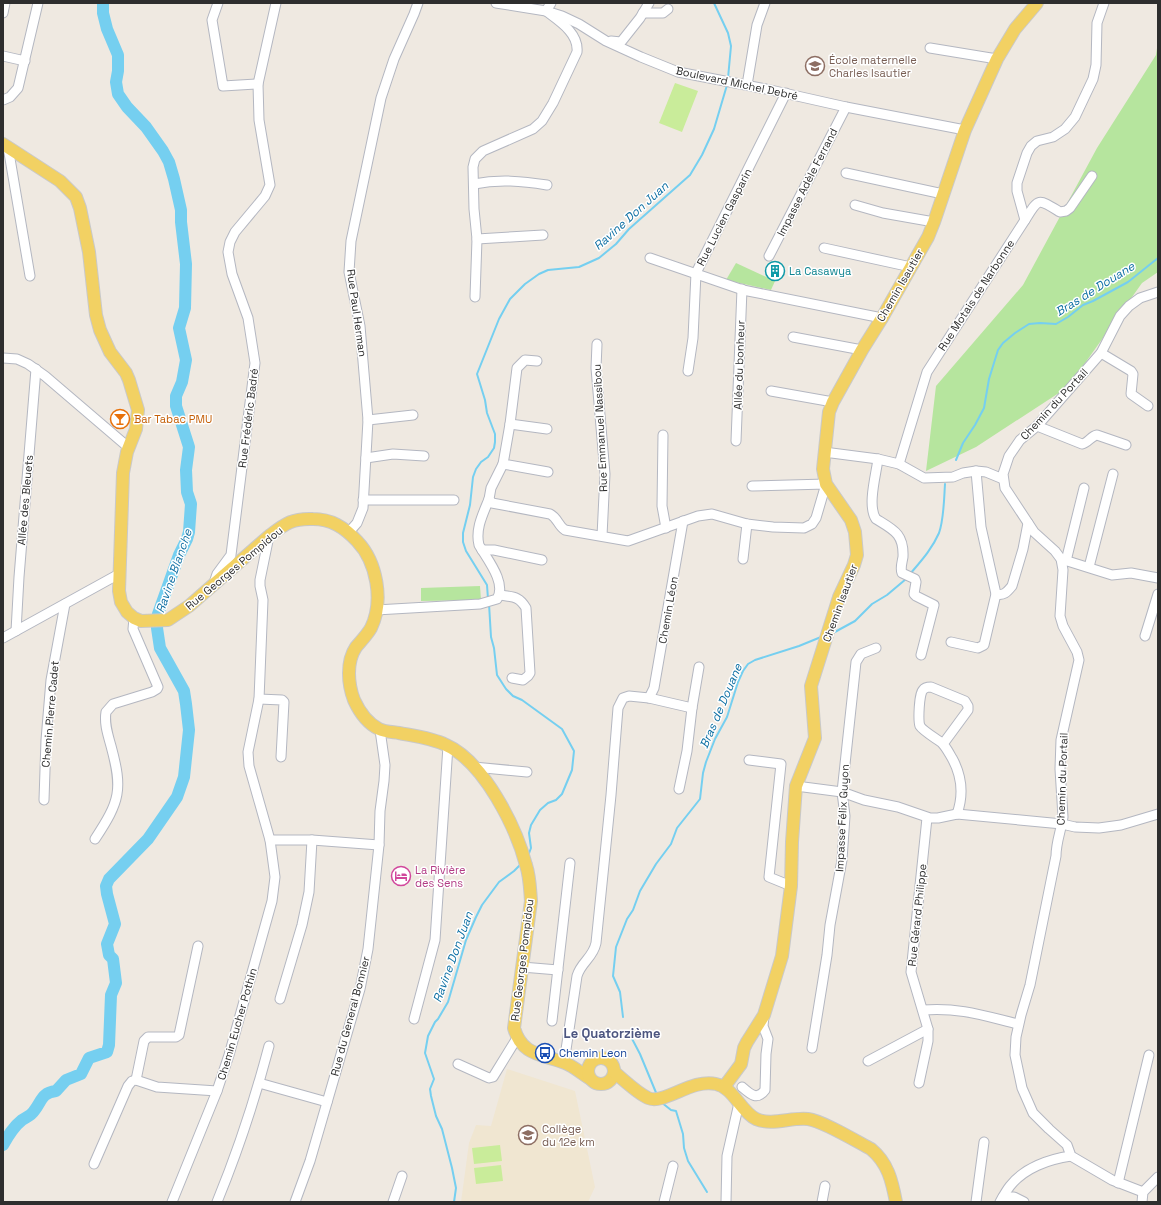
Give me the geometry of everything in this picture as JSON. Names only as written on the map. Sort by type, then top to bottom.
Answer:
[{"type":"main road","name":"Chemin Isautier","points":[[724,1087],[741,1064],[744,1048],[764,1015],[782,956],[791,886],[796,786],[815,738],[811,686],[839,597],[854,565],[857,554],[857,543],[851,520],[826,484],[823,469],[829,412],[862,350],[912,267],[934,222],[965,130],[998,59],[1016,29],[1037,3]]},
{"type":"main road","points":[[6,146],[60,181],[76,196],[79,202],[89,252],[96,315],[100,330],[110,352],[126,373],[138,410],[136,429],[128,448],[123,473],[119,574],[119,591],[121,602],[127,612],[137,620]]},
{"type":"main road","name":"Rue Georges Pompidou","points":[[137,620],[168,620],[189,606],[269,536],[282,526],[298,519],[323,519],[338,524],[349,532],[362,545],[371,562],[376,578],[378,594],[376,610],[370,629],[355,648],[351,660],[349,673],[350,688],[354,701],[370,724],[380,730],[436,741],[448,746],[474,767],[504,809],[527,866],[531,901],[514,1028],[517,1038],[522,1046],[529,1051],[566,1063],[589,1078]]},
{"type":"main road","points":[[597,1058],[605,1058],[612,1064],[612,1076],[606,1083],[595,1083],[589,1078],[588,1069],[591,1062],[597,1058]]},
{"type":"main road","name":"Rue Georges Pompidou","points":[[566,1063],[591,1062]]},
{"type":"main road","points":[[612,1076],[634,1087],[649,1098],[658,1099],[696,1084],[710,1082],[724,1087],[738,1104],[751,1116],[763,1122],[798,1118],[819,1122],[871,1149],[880,1157],[886,1166],[896,1202]]},
{"type":"street","points":[[3,13],[5,3]]},
{"type":"street","points":[[3,100],[10,97],[18,88],[38,3]]},
{"type":"street","points":[[218,3],[212,20],[223,86],[258,84]]},
{"type":"street","name":"Rue Frédéric Badré","points":[[214,583],[216,574],[231,555],[255,363],[248,318],[232,274],[228,252],[230,242],[236,232],[265,196],[270,185],[259,120],[258,84],[276,3]]},
{"type":"street","name":"Rue Paul Herman","points":[[349,532],[356,523],[363,508],[368,420],[360,326],[349,272],[351,241],[381,98],[394,60],[418,3]]},
{"type":"street","name":"Boulevard Michel Debré","points":[[496,3],[548,7],[606,41],[678,72],[731,81],[846,107],[965,130]]},
{"type":"street","points":[[606,41],[622,42],[649,3]]},
{"type":"street","points":[[747,85],[757,25],[765,3]]},
{"type":"street","points":[[1024,220],[1017,191],[1017,183],[1027,153],[1031,146],[1037,141],[1053,137],[1065,129],[1075,118],[1093,78],[1096,65],[1097,23],[1104,3]]},
{"type":"street","points":[[474,297],[477,239],[474,209],[473,167],[475,158],[483,151],[533,129],[542,121],[553,103],[577,52],[578,45],[570,31],[548,7]]},
{"type":"street","points":[[643,13],[664,13],[668,9]]},
{"type":"street","points":[[930,48],[998,59]]},
{"type":"street","points":[[3,56],[25,61]]},
{"type":"street","name":"Rue Lucien Gasparin","points":[[688,372],[693,338],[696,273],[786,93]]},
{"type":"street","name":"Impasse Adèle Ferrand","points":[[769,256],[846,107]]},
{"type":"street","points":[[6,146],[30,276]]},
{"type":"street","points":[[846,173],[943,194]]},
{"type":"street","name":"Rue Motais de Narbonne","points":[[899,464],[927,372],[1024,220],[1035,204],[1039,201],[1043,201],[1060,212],[1066,211],[1070,208],[1092,176]]},
{"type":"street","points":[[474,184],[517,180],[547,185]]},
{"type":"street","points":[[855,206],[934,222]]},
{"type":"street","points":[[477,239],[544,235]]},
{"type":"street","points":[[824,248],[912,267]]},
{"type":"street","points":[[650,258],[742,289],[882,318]]},
{"type":"street","name":"Allée du bonheur","points":[[736,441],[742,289]]},
{"type":"street","name":"Chemin du Portail","points":[[1003,479],[1004,469],[1020,440],[1037,426],[1101,353],[1120,316],[1129,306],[1140,298],[1158,292]]},
{"type":"street","points":[[793,337],[862,350]]},
{"type":"street","name":"Rue Emmanuel Nassibou","points":[[597,344],[596,368],[605,474],[602,536]]},
{"type":"street","points":[[1101,353],[1131,371],[1131,394],[1148,406]]},
{"type":"street","points":[[3,358],[17,359],[36,369],[128,448]]},
{"type":"street","points":[[376,610],[480,604],[497,599],[500,595],[501,589],[499,580],[477,539],[478,531],[489,499],[491,488],[503,464],[510,424],[516,368],[525,360],[538,361]]},
{"type":"street","name":"Allée des Bleuets","points":[[16,631],[36,369]]},
{"type":"street","points":[[771,391],[833,402]]},
{"type":"street","points":[[368,420],[413,415]]},
{"type":"street","points":[[510,424],[547,429]]},
{"type":"street","points":[[1037,426],[1082,444],[1094,435],[1097,435],[1126,445]]},
{"type":"street","points":[[663,435],[662,506],[666,528]]},
{"type":"street","points":[[824,452],[878,459],[899,464],[924,478],[953,477],[963,473],[976,471],[986,472],[1003,479],[1005,488],[1034,532],[1064,560],[1112,575],[1131,574],[1158,578]]},
{"type":"street","points":[[366,458],[393,454],[424,456]]},
{"type":"street","points":[[878,459],[872,499],[873,514],[876,519],[894,530],[899,536],[903,551],[901,570],[902,573],[916,582],[914,594],[934,605],[921,655]]},
{"type":"street","points":[[503,464],[548,472]]},
{"type":"street","points":[[951,642],[978,648],[984,645],[996,594],[981,527],[976,471]]},
{"type":"street","points":[[1089,567],[1113,474]]},
{"type":"street","points":[[489,499],[495,504],[555,516],[562,528],[565,530],[628,541],[698,516],[712,514],[747,524],[804,528],[812,524],[816,518],[826,484],[752,486]]},
{"type":"street","name":"Chemin du Portail","points":[[1071,1156],[1067,1144],[1033,1114],[1022,1088],[1015,1055],[1018,1024],[1030,986],[1056,856],[1056,846],[1063,817],[1060,769],[1061,740],[1079,660],[1076,647],[1068,635],[1060,616],[1064,560],[1084,488]]},
{"type":"street","points":[[363,500],[454,500]]},
{"type":"street","name":"Chemin Léon","points":[[649,698],[654,688],[683,521]]},
{"type":"street","points":[[996,594],[1004,594],[1012,586],[1023,549],[1028,523]]},
{"type":"street","points":[[744,559],[747,524]]},
{"type":"street","name":"Chemin Eucher Pothin","points":[[172,1202],[217,1091],[229,1055],[272,901],[276,877],[270,840],[249,766],[248,752],[259,699],[263,600],[260,580],[269,536]]},
{"type":"street","points":[[482,550],[494,550],[542,560]]},
{"type":"street","points":[[3,638],[119,574]]},
{"type":"street","points":[[1145,636],[1158,594]]},
{"type":"street","points":[[500,595],[517,598],[526,608],[530,673],[523,680],[512,678]]},
{"type":"street","name":"Chemin Pierre Cadet","points":[[44,800],[46,740],[51,680],[65,604]]},
{"type":"street","points":[[95,839],[114,808],[117,798],[117,769],[106,724],[106,712],[113,704],[152,692],[158,687],[133,629],[137,620]]},
{"type":"street","name":"Impasse Félix Guyon","points":[[812,1048],[827,954],[830,924],[842,860],[845,816],[842,792],[856,662],[861,654],[876,648]]},
{"type":"street","points":[[679,789],[687,751],[699,667]]},
{"type":"street","points":[[944,744],[968,710],[968,706],[966,702],[931,687],[926,687],[921,692],[920,724],[923,729],[944,744],[958,768],[962,784],[961,804],[958,814]]},
{"type":"street","points":[[566,1063],[577,976],[579,970],[595,951],[611,795],[618,708],[623,698],[629,696],[649,698],[692,708]]},
{"type":"street","points":[[259,699],[282,700],[284,702],[281,758]]},
{"type":"street","name":"Rue du General Bonnier","points":[[295,1202],[310,1161],[360,989],[368,949],[379,845],[384,765],[380,730]]},
{"type":"street","points":[[414,1019],[435,940],[448,746]]},
{"type":"street","points":[[749,760],[781,764],[769,877],[791,886]]},
{"type":"street","points":[[474,767],[528,772]]},
{"type":"street","points":[[796,786],[842,792],[864,800],[898,807],[927,818],[938,818],[958,814],[1062,824],[1075,827],[1099,828],[1122,825],[1158,814]]},
{"type":"street","name":"Rue Gérard Philippe","points":[[919,1083],[928,1041],[928,1029],[911,972],[927,818]]},
{"type":"street","points":[[270,840],[312,840],[379,845]]},
{"type":"street","points":[[280,999],[302,925],[309,892],[312,840]]},
{"type":"street","points":[[552,1021],[570,863]]},
{"type":"street","points":[[136,1080],[144,1041],[148,1037],[176,1037],[179,1035],[198,946]]},
{"type":"street","points":[[522,967],[558,970]]},
{"type":"street","points":[[923,1010],[941,1008],[961,1010],[1018,1024]]},
{"type":"street","name":"Chemin Isautier","points":[[742,1087],[750,1094],[756,1096],[762,1095],[765,1090],[768,1039],[763,1026],[764,1015]]},
{"type":"street","points":[[868,1061],[928,1029]]},
{"type":"street","points":[[458,1064],[489,1078],[493,1077],[517,1038]]},
{"type":"street","points":[[217,1202],[236,1155],[270,1046]]},
{"type":"street","points":[[1118,1183],[1149,1055]]},
{"type":"street","points":[[94,1164],[128,1086],[132,1081],[136,1080],[157,1087],[217,1091]]},
{"type":"street","points":[[259,1083],[327,1102]]},
{"type":"street","points":[[726,1202],[727,1156],[738,1104]]},
{"type":"street","points":[[976,1202],[984,1142]]},
{"type":"street","points":[[1002,1199],[1010,1186],[1029,1170],[1053,1159],[1071,1156],[1118,1183],[1143,1192]]},
{"type":"street","points":[[664,1202],[673,1166]]},
{"type":"street","points":[[393,1202],[402,1176]]},
{"type":"street","points":[[1142,1202],[1143,1192],[1158,1177]]},
{"type":"street","points":[[822,1202],[826,1186]]},
{"type":"street","points":[[1002,1199],[1014,1197],[1024,1202]]},
{"type":"shaded area","name":"Collège du 12e km","points":[[507,1069],[575,1091],[595,1187],[588,1202],[461,1202],[469,1143],[476,1125],[491,1126]]},
{"type":"green space","points":[[1158,41],[1158,272],[1142,283],[1068,387],[976,447],[926,471],[936,386],[1023,285],[1097,148],[1156,55]]},
{"type":"green space","points":[[675,83],[698,91],[682,132],[659,123]]},
{"type":"green space","points":[[736,263],[775,281],[771,290],[726,280]]},
{"type":"green space","points":[[480,586],[481,600],[421,601],[421,588]]},
{"type":"green space","points":[[500,1145],[502,1161],[474,1164],[472,1148]]},
{"type":"green space","points":[[501,1165],[503,1181],[476,1184],[474,1168]]},
{"type":"waterway","name":"Ravine Blanche","points":[[3,1145],[13,1129],[22,1120],[33,1113],[42,1098],[47,1094],[56,1091],[66,1080],[81,1074],[89,1058],[107,1052],[109,1045],[111,995],[116,983],[113,959],[109,955],[107,944],[115,924],[106,886],[109,879],[148,839],[177,797],[184,777],[189,730],[184,691],[160,648],[157,628],[158,614],[179,555],[189,532],[191,504],[187,492],[186,470],[189,447],[176,406],[176,396],[182,382],[186,360],[179,328],[185,308],[186,264],[181,210],[169,162],[146,127],[127,107],[118,94],[116,82],[118,55],[107,29],[103,13],[103,3]]},
{"type":"waterway","name":"Ravine Don Juan","points":[[714,3],[728,33],[731,46],[728,78]]},
{"type":"waterway","name":"Ravine Don Juan","points":[[488,599],[487,585],[466,551],[463,542],[463,533],[470,505],[473,477],[481,462],[488,457],[494,448],[495,434],[487,413],[485,400],[477,374],[499,319],[510,299],[525,284],[539,274],[548,270],[579,267],[599,258],[616,244],[629,229],[690,175],[702,155],[714,129],[727,85]]},
{"type":"waterway","name":"Bras de Douane","points":[[956,460],[963,443],[984,408],[989,379],[998,350],[1003,343],[1029,324],[1056,324],[1083,305],[1128,282],[1158,258]]},
{"type":"waterway","name":"Bras de Douane","points":[[910,574],[930,550],[939,533],[943,515],[945,484]]},
{"type":"waterway","name":"Bras de Douane","points":[[833,633],[855,621],[872,604],[887,595],[906,579]]},
{"type":"waterway","name":"Ravine Don Juan","points":[[489,604],[491,637],[494,648],[497,675],[506,689],[513,696],[522,700],[562,729],[574,751],[572,770],[562,794],[556,800],[548,803],[540,810],[531,825],[529,833],[531,848],[528,856]]},
{"type":"waterway","name":"Bras de Douane","points":[[623,1017],[620,992],[613,976],[616,947],[640,891],[656,864],[671,844],[677,828],[700,799],[703,773],[706,762],[715,739],[727,717],[743,671],[748,664],[755,660],[799,646],[821,637]]},
{"type":"waterway","name":"Ravine Don Juan","points":[[454,1202],[456,1188],[452,1168],[442,1129],[436,1116],[431,1096],[430,1089],[434,1079],[425,1053],[428,1036],[448,1002],[466,940],[482,905],[499,882],[521,864]]},
{"type":"waterway","name":"Bras de Douane","points":[[629,1033],[640,1054],[657,1095]]},
{"type":"waterway","name":"Bras de Douane","points":[[661,1102],[671,1110],[676,1111],[683,1134],[684,1148],[688,1161],[707,1192]]},
{"type":"place","name":"École maternelle Charles Isautier","points":[[815,66]]},
{"type":"place","name":"La Casawya","points":[[775,271]]},
{"type":"place","name":"Bar Tabac PMU","points":[[120,419]]},
{"type":"place","name":"La Rivière des Sens","points":[[401,876]]},
{"type":"place","name":"Chemin Leon","points":[[545,1053]]},
{"type":"place","name":"Collège du 12e km","points":[[528,1135]]},
{"type":"district","name":"Le Quatorzième","points":[[612,1033]]}]
